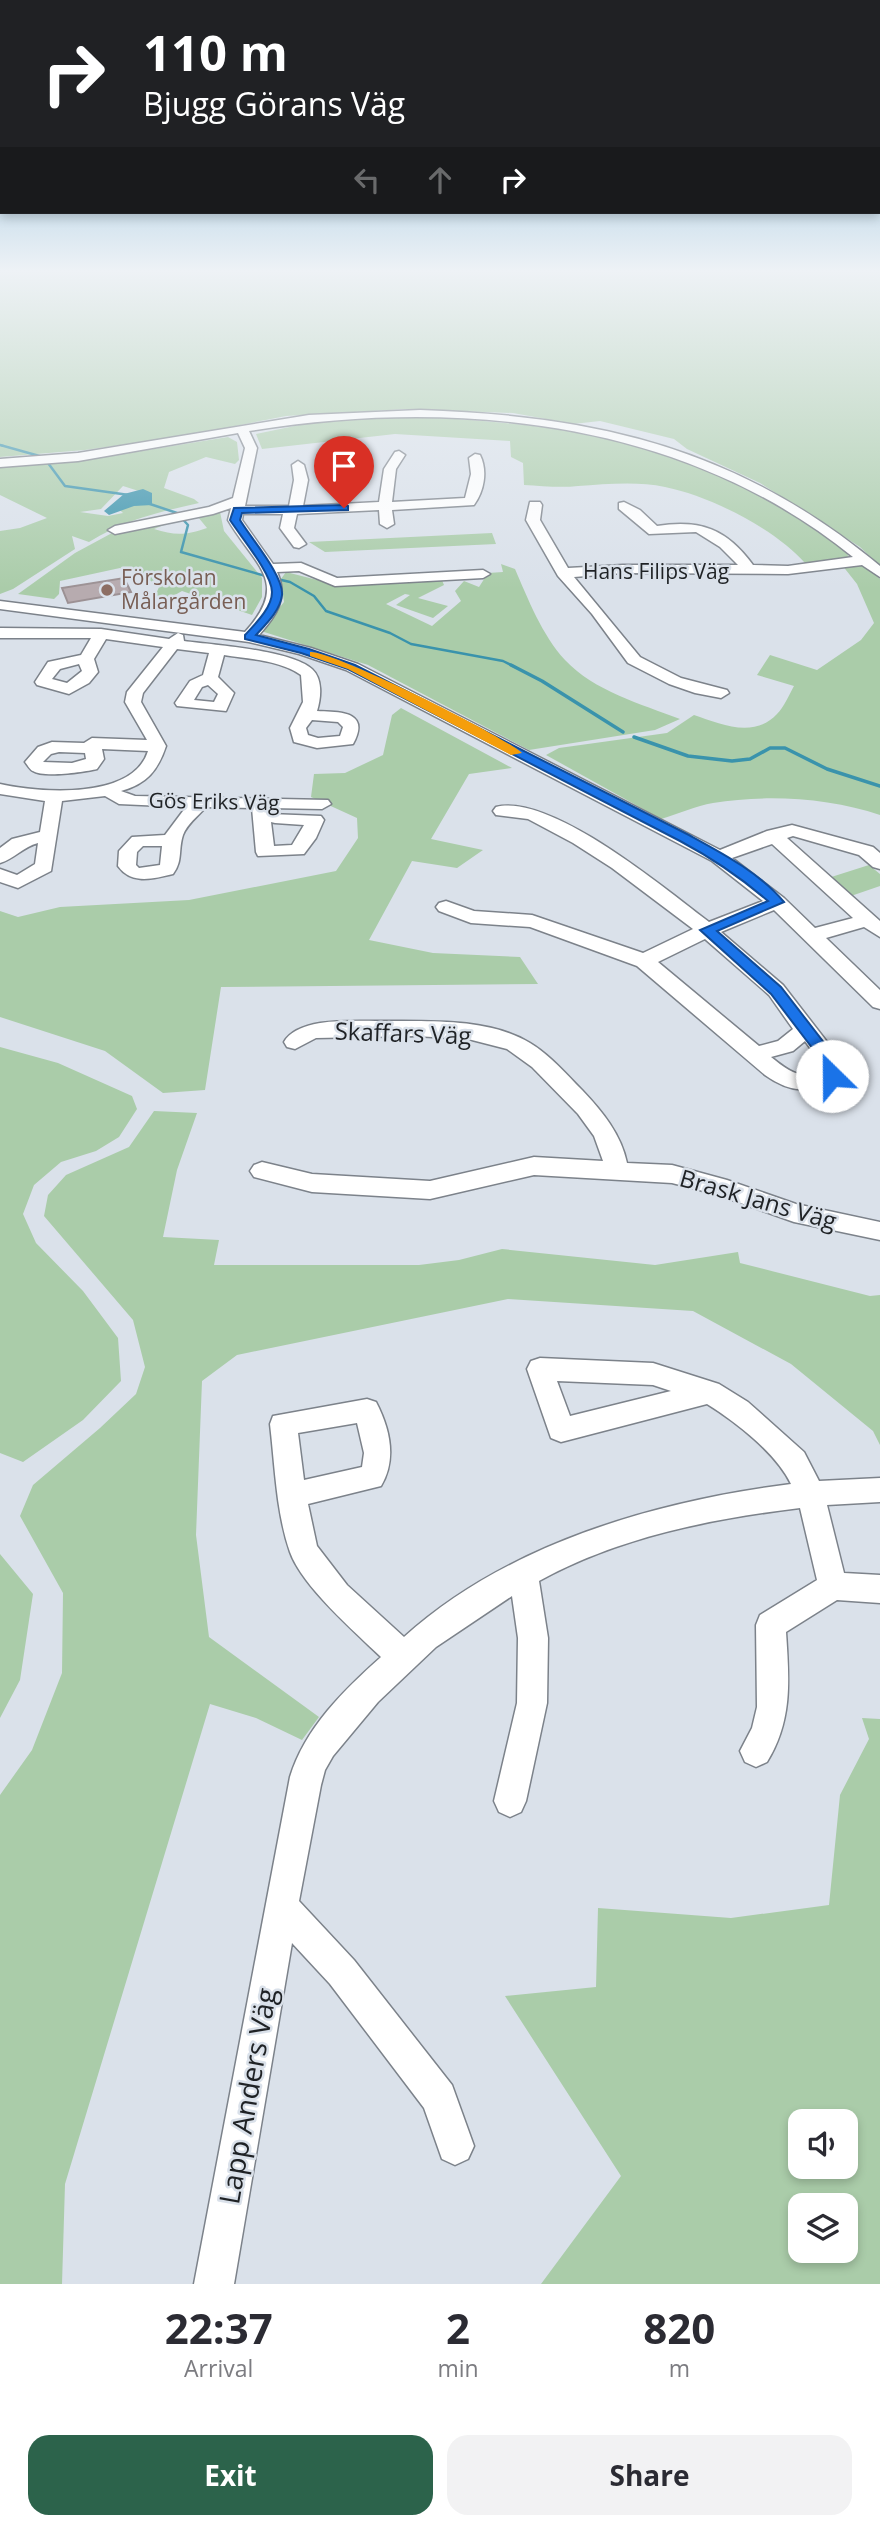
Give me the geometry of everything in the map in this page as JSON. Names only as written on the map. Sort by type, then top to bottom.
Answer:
[{"type":"street","points":[[0,463],[98,455],[308,419],[414,414],[529,421],[605,433],[690,458],[746,481],[851,547],[880,573]]},
{"type":"street","points":[[243,429],[251,448],[235,520],[269,568],[278,593],[271,611],[249,637]]},
{"type":"street","points":[[387,524],[385,507],[392,460],[399,455]]},
{"type":"street","points":[[115,530],[238,505],[293,510],[469,502],[473,498],[478,463],[475,458]]},
{"type":"street","points":[[298,466],[301,480],[287,528],[299,544]]},
{"type":"street","points":[[447,504],[451,521]]},
{"type":"street","name":"Hans Filips Väg","points":[[535,505],[533,520],[563,573],[597,611],[634,660],[675,681],[721,693]]},
{"type":"street","name":"Hans Filips Väg","points":[[624,506],[635,513],[653,551]]},
{"type":"street","points":[[322,526],[324,509]]},
{"type":"street","name":"Hans Filips Väg","points":[[563,573],[653,551],[685,527],[701,528],[735,552],[749,571]]},
{"type":"street","name":"Hans Filips Väg","points":[[653,551],[749,571],[788,570],[865,560]]},
{"type":"street","points":[[269,568],[301,567],[335,582],[358,573],[415,570],[479,574],[470,559]]},
{"type":"street","points":[[0,605],[249,637],[305,651],[352,667],[719,857],[778,902],[880,1002]]},
{"type":"street","points":[[93,749],[92,743],[158,746],[150,727],[133,702],[135,692],[184,630]]},
{"type":"street","points":[[0,634],[101,634],[173,646],[249,654],[295,664],[308,673],[314,698],[309,715]]},
{"type":"street","points":[[86,659],[101,634]]},
{"type":"street","points":[[209,678],[217,651]]},
{"type":"street","name":"Gös Eriks Väg","points":[[0,789],[54,798],[109,790],[129,782],[150,767],[158,746]]},
{"type":"street","name":"Gös Eriks Väg","points":[[109,790],[119,799],[135,802],[201,802],[262,810],[322,804]]},
{"type":"street","points":[[0,875],[18,882],[44,867],[54,798]]},
{"type":"street","name":"Gös Eriks Väg","points":[[171,840],[174,831],[201,802]]},
{"type":"street","points":[[446,907],[471,917],[532,921],[643,961],[770,1068],[794,1083],[815,1086],[832,1076],[834,1065],[776,990],[707,930],[619,864],[579,839],[532,814],[502,811]]},
{"type":"street","points":[[719,857],[792,830],[866,851],[880,863]]},
{"type":"street","points":[[0,857],[18,843],[48,835]]},
{"type":"street","points":[[773,835],[874,925]]},
{"type":"street","points":[[643,961],[707,930],[778,902]]},
{"type":"street","points":[[813,935],[874,925]]},
{"type":"street","points":[[755,1054],[785,1046],[805,1030]]},
{"type":"street","name":"Skaffars Väg","points":[[295,1042],[312,1031],[462,1031],[516,1045],[555,1076],[596,1119],[615,1156],[616,1170]]},
{"type":"street","name":"Brask Jans Väg","points":[[262,1171],[312,1183],[430,1190],[534,1166],[672,1174],[719,1186],[794,1213],[880,1231]]},
{"type":"street","points":[[710,1392],[561,1430],[540,1369],[653,1374],[710,1392],[739,1410],[794,1461],[810,1492],[833,1587]]},
{"type":"street","name":"Lapp Anders Väg","points":[[214,2284],[296,1824],[312,1761],[358,1700],[401,1655],[472,1601],[523,1573],[587,1544],[677,1516],[739,1502],[810,1492],[880,1490]]},
{"type":"street","points":[[292,1495],[304,1551],[337,1595],[401,1655]]},
{"type":"street","points":[[510,1801],[532,1703],[533,1638],[523,1573]]},
{"type":"street","points":[[756,1751],[766,1738],[773,1715],[771,1625],[833,1587],[880,1589]]},
{"type":"street","points":[[283,1908],[342,1972],[439,2098],[455,2146]]},
{"type":"green space","points":[[0,377],[880,377],[880,566],[860,547],[760,483],[687,449],[674,439],[600,421],[573,424],[513,413],[406,409],[286,416],[184,436],[85,450],[0,457]]},
{"type":"green space","points":[[403,416],[543,427],[636,445],[680,459],[724,476],[766,498],[846,551],[849,558],[805,563],[759,526],[721,506],[683,491],[633,484],[565,487],[524,485],[523,463],[511,457],[510,441],[395,434],[262,449],[256,434],[314,422]]},
{"type":"green space","points":[[228,437],[237,442],[239,460],[235,464],[206,457],[169,472],[164,488],[199,503],[129,522],[89,542],[72,536],[75,549],[13,589],[0,594],[0,531],[20,528],[47,518],[0,495],[0,466],[98,458]],"holes":[[[123,486],[145,493],[120,510],[123,513],[108,516],[80,512],[101,509]]]},
{"type":"green space","points":[[220,512],[224,531],[262,578],[262,597],[252,615],[182,591],[168,599],[155,596],[160,585],[120,568],[60,581],[59,594],[54,599],[18,594],[75,553],[125,526],[179,519],[154,529],[175,534],[187,533],[207,528],[198,517]]},
{"type":"green space","points":[[492,533],[496,544],[325,552],[309,542]]},
{"type":"green space","points":[[501,564],[515,569],[549,639],[577,671],[619,695],[680,719],[655,730],[529,750],[368,665],[261,631],[284,602],[281,579],[286,572],[333,584],[441,578],[444,585],[418,598],[448,606],[433,618],[396,605],[410,595],[405,594],[386,604],[432,626],[461,601],[455,591],[464,581],[479,587],[488,573],[503,572]]},
{"type":"green space","points":[[842,565],[866,566],[880,579],[880,815],[819,801],[776,798],[707,804],[661,819],[546,755],[559,748],[667,733],[694,715],[747,728],[768,722],[782,708],[794,686],[757,675],[770,655],[817,670],[861,640],[874,623],[857,584]]},
{"type":"green space","points":[[401,708],[512,768],[469,774],[431,839],[483,850],[457,868],[412,861],[369,940],[433,953],[520,957],[538,984],[221,987],[205,1090],[163,1093],[105,1051],[0,1017],[0,911],[18,917],[60,907],[189,900],[336,871],[358,838],[357,818],[311,797],[314,774],[345,773],[383,755],[392,715]]},
{"type":"green space","points":[[869,865],[880,874],[880,886],[848,897],[825,879]]},
{"type":"green space","points":[[0,1047],[58,1063],[132,1096],[137,1109],[119,1137],[96,1151],[61,1162],[34,1185],[23,1214],[36,1243],[83,1291],[118,1338],[121,1381],[83,1420],[23,1462],[0,1453]]},
{"type":"green space","points":[[154,1111],[197,1113],[177,1170],[163,1237],[219,1240],[214,1265],[419,1265],[459,1260],[502,1249],[655,1265],[738,1252],[740,1263],[870,1296],[880,1295],[880,1445],[873,1431],[791,1364],[693,1311],[508,1299],[237,1355],[202,1381],[196,1535],[209,1637],[319,1717],[302,1740],[256,1718],[210,1704],[65,2184],[62,2284],[0,2284],[0,1795],[32,1750],[62,1673],[63,1593],[20,1516],[33,1485],[136,1394],[145,1367],[133,1320],[44,1216],[48,1195],[66,1175],[129,1147]]},
{"type":"green space","points":[[0,1554],[33,1594],[20,1680],[0,1718]]},
{"type":"green space","points":[[862,1718],[880,1719],[880,2284],[541,2284],[621,2176],[505,1996],[596,1987],[598,1908],[731,1918],[829,1905],[840,1795],[869,1739]]},
{"type":"water","points":[[143,489],[152,493],[152,505],[134,506],[109,515],[104,511],[124,494]]},
{"type":"building","name":"Förskolan Målargården","points":[[124,578],[131,592],[68,603],[62,588]]},
{"type":"waterway","points":[[4,446],[0,445],[43,457]]},
{"type":"waterway","points":[[48,463],[65,486],[129,495]]},
{"type":"waterway","points":[[147,503],[177,513],[188,525],[181,552],[269,577]]},
{"type":"waterway","points":[[277,579],[290,582],[314,596],[326,611],[390,633],[411,644],[503,661],[511,665]]},
{"type":"waterway","points":[[511,665],[515,667]]},
{"type":"waterway","points":[[511,665],[542,681],[623,732]]},
{"type":"waterway","points":[[634,737],[688,756],[732,761],[750,759],[770,748],[785,748],[827,769],[880,786]]},
{"type":"slow traffic","points":[[314,654],[352,667],[516,753]]},
{"type":"place","name":"Förskolan Målargården","points":[[107,590]]},
{"type":"route","points":[[344,508],[237,510],[235,520],[269,568],[278,593],[271,611],[249,637],[279,643],[352,667],[684,838],[746,875],[778,902],[707,930],[776,990],[834,1065],[832,1076]]}]
